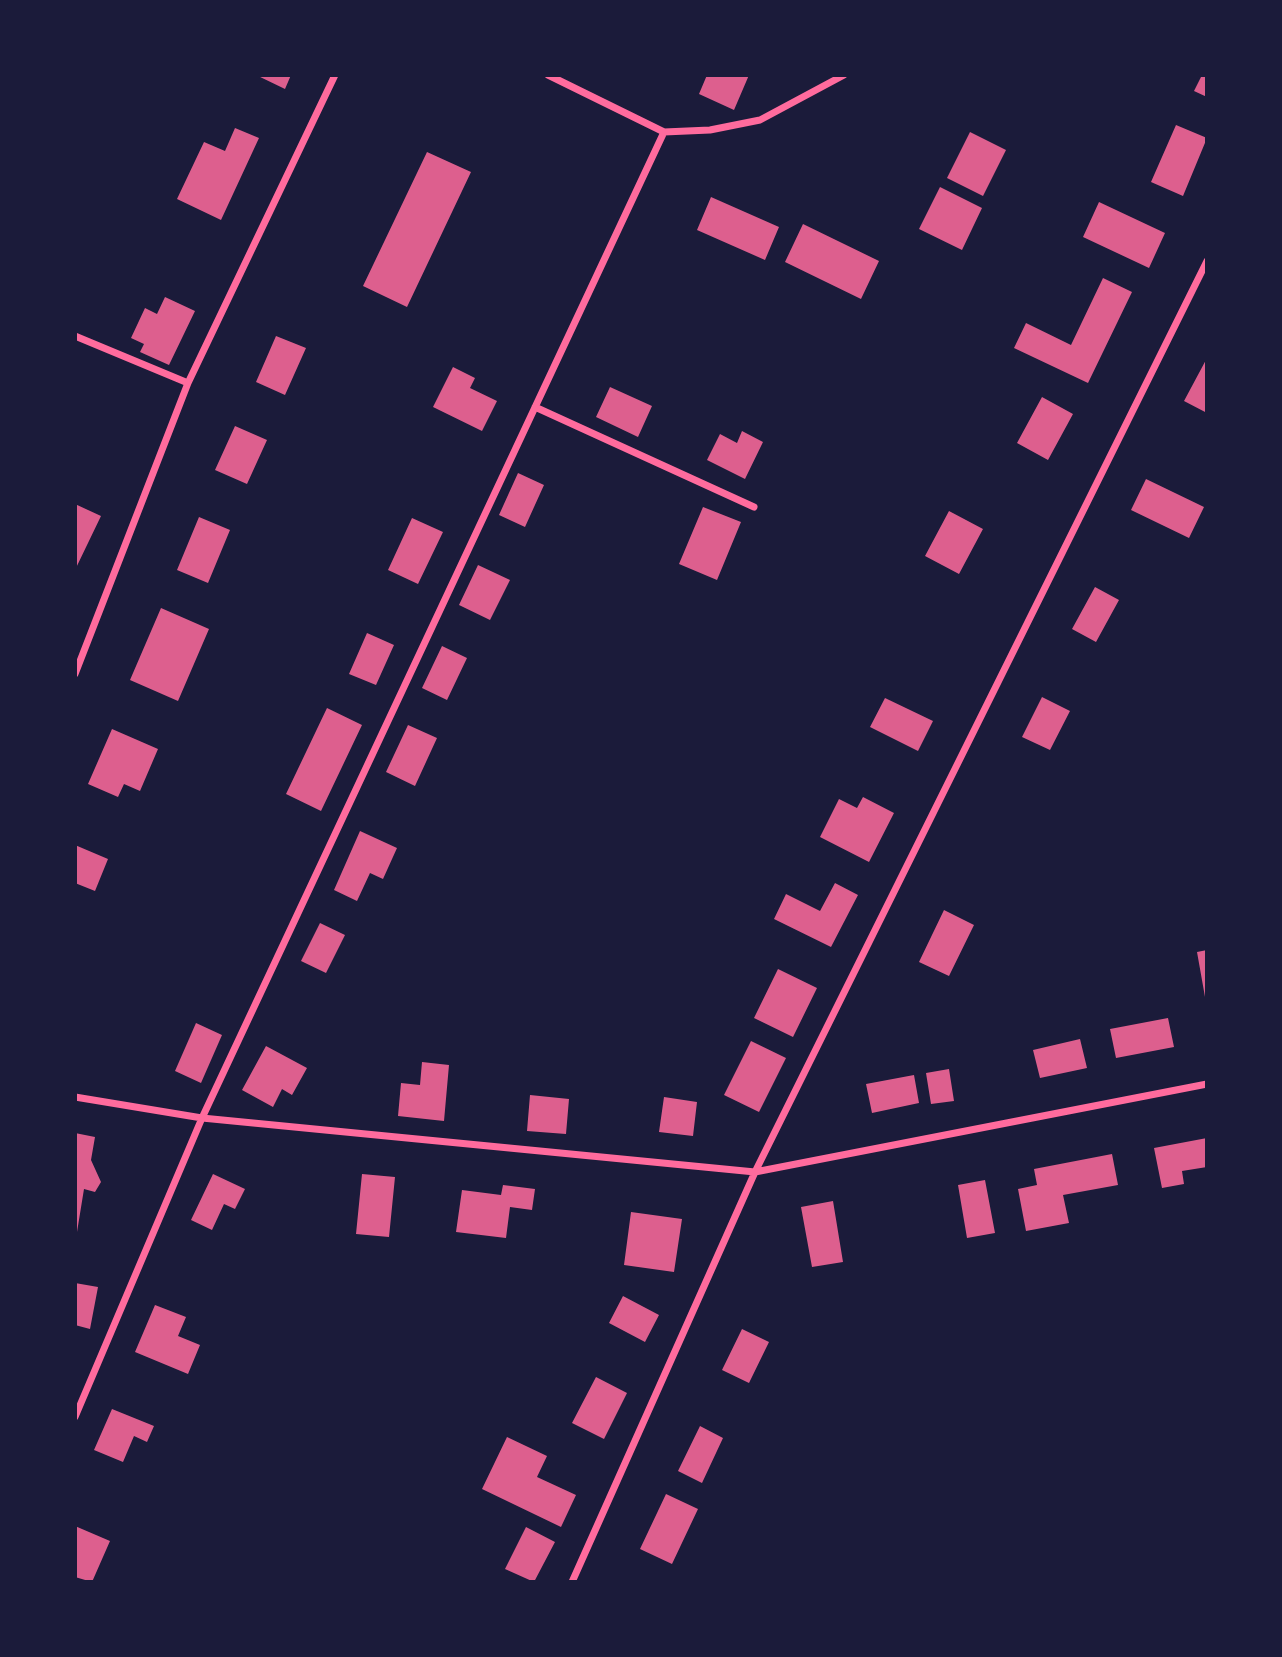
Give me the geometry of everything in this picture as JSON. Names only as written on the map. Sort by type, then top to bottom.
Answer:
[{"type":"street","points":[[75,674],[188,383],[335,75]]},
{"type":"street","points":[[548,75],[664,132],[710,130],[760,120],[844,75]]},
{"type":"street","points":[[75,1417],[202,1118],[664,132]]},
{"type":"street","points":[[572,1582],[755,1172],[1207,261]]},
{"type":"street","points":[[75,336],[188,383]]},
{"type":"street","points":[[535,407],[754,507]]},
{"type":"street","points":[[75,1097],[202,1118],[755,1172],[1207,1084]]},
{"type":"building","points":[[256,75],[291,75],[285,89]]},
{"type":"building","points":[[707,75],[749,75],[734,110],[699,94]]},
{"type":"building","points":[[1202,75],[1207,75],[1207,97],[1194,91]]},
{"type":"building","points":[[1176,125],[1207,138],[1183,196],[1151,182]]},
{"type":"building","points":[[235,128],[259,138],[221,220],[177,199],[204,142],[225,151]]},
{"type":"building","points":[[970,132],[1006,150],[983,196],[947,178]]},
{"type":"building","points":[[427,152],[471,172],[407,307],[363,286]]},
{"type":"building","points":[[940,187],[982,208],[962,250],[919,229]]},
{"type":"building","points":[[711,197],[779,227],[765,260],[697,230]]},
{"type":"building","points":[[1099,202],[1165,233],[1149,268],[1083,237]]},
{"type":"building","points":[[803,224],[879,261],[861,299],[785,262]]},
{"type":"building","points":[[1103,278],[1132,292],[1088,383],[1014,348],[1026,323],[1071,345]]},
{"type":"building","points":[[165,297],[195,311],[169,365],[140,352],[144,344],[131,338],[145,308],[157,314]]},
{"type":"building","points":[[276,336],[306,348],[285,395],[256,382]]},
{"type":"building","points":[[1207,358],[1207,413],[1184,401]]},
{"type":"building","points":[[453,367],[475,378],[470,388],[497,401],[482,431],[433,407]]},
{"type":"building","points":[[610,387],[652,406],[638,437],[596,417]]},
{"type":"building","points":[[1042,397],[1073,414],[1048,460],[1017,443]]},
{"type":"building","points":[[235,426],[267,440],[247,484],[215,470]]},
{"type":"building","points":[[742,431],[763,442],[745,479],[707,460],[720,434],[737,443]]},
{"type":"building","points":[[518,473],[544,485],[525,527],[499,515]]},
{"type":"building","points":[[1146,479],[1204,507],[1189,538],[1131,510]]},
{"type":"building","points":[[75,504],[101,516],[75,570]]},
{"type":"building","points":[[703,507],[741,522],[717,580],[679,564]]},
{"type":"building","points":[[949,511],[983,529],[959,574],[925,556]]},
{"type":"building","points":[[199,517],[230,530],[208,583],[177,570]]},
{"type":"building","points":[[412,518],[443,532],[418,584],[388,570]]},
{"type":"building","points":[[478,565],[510,580],[490,620],[459,605]]},
{"type":"building","points":[[1095,587],[1119,600],[1096,642],[1072,629]]},
{"type":"building","points":[[161,608],[209,629],[178,701],[130,680]]},
{"type":"building","points":[[367,633],[394,645],[376,685],[349,674]]},
{"type":"building","points":[[442,646],[467,658],[447,700],[422,688]]},
{"type":"building","points":[[1042,697],[1070,711],[1050,750],[1022,737]]},
{"type":"building","points":[[885,698],[933,721],[918,751],[870,727]]},
{"type":"building","points":[[327,708],[362,725],[321,811],[286,794]]},
{"type":"building","points":[[408,725],[437,738],[415,786],[386,772]]},
{"type":"building","points":[[112,729],[158,749],[140,791],[124,784],[118,797],[88,784]]},
{"type":"building","points":[[863,797],[894,813],[869,862],[820,837],[839,799],[857,808]]},
{"type":"building","points":[[360,831],[397,848],[383,879],[370,873],[357,901],[334,890]]},
{"type":"building","points":[[75,845],[108,859],[95,891],[75,883]]},
{"type":"building","points":[[835,883],[858,895],[831,947],[774,919],[786,894],[820,911]]},
{"type":"building","points":[[944,910],[974,925],[949,976],[919,962]]},
{"type":"building","points":[[320,923],[345,935],[326,973],[301,961]]},
{"type":"building","points":[[1207,950],[1207,997],[1205,997],[1197,952]]},
{"type":"building","points":[[778,969],[817,988],[793,1037],[754,1018]]},
{"type":"building","points":[[1168,1018],[1174,1047],[1116,1058],[1110,1029]]},
{"type":"building","points":[[196,1023],[222,1035],[201,1083],[175,1071]]},
{"type":"building","points":[[1080,1039],[1087,1068],[1040,1078],[1033,1050]]},
{"type":"building","points":[[751,1041],[786,1058],[759,1112],[724,1095]]},
{"type":"building","points":[[266,1046],[307,1068],[292,1095],[282,1089],[273,1107],[242,1090]]},
{"type":"building","points":[[422,1062],[449,1065],[444,1121],[398,1116],[401,1083],[420,1085]]},
{"type":"building","points":[[949,1069],[954,1101],[931,1104],[926,1073]]},
{"type":"building","points":[[914,1075],[919,1103],[872,1113],[866,1084]]},
{"type":"building","points":[[530,1095],[569,1099],[566,1134],[527,1131]]},
{"type":"building","points":[[664,1097],[697,1102],[693,1136],[659,1132]]},
{"type":"building","points":[[75,1133],[95,1137],[91,1160],[101,1182],[95,1192],[84,1189],[77,1232]]},
{"type":"building","points":[[1207,1138],[1207,1167],[1182,1171],[1184,1184],[1162,1188],[1154,1148]]},
{"type":"building","points":[[1112,1154],[1118,1185],[1063,1195],[1069,1223],[1026,1231],[1018,1189],[1037,1185],[1034,1169]]},
{"type":"building","points":[[213,1174],[245,1189],[235,1209],[224,1204],[212,1230],[191,1220]]},
{"type":"building","points":[[362,1174],[395,1177],[389,1237],[356,1234]]},
{"type":"building","points":[[985,1180],[995,1233],[967,1238],[958,1185]]},
{"type":"building","points":[[503,1185],[535,1189],[532,1210],[510,1207],[506,1238],[456,1232],[462,1190],[501,1195]]},
{"type":"building","points":[[833,1201],[843,1262],[812,1267],[801,1207]]},
{"type":"building","points":[[631,1212],[682,1219],[674,1272],[624,1265]]},
{"type":"building","points":[[75,1283],[98,1287],[90,1329],[75,1325]]},
{"type":"building","points":[[623,1296],[659,1315],[645,1342],[609,1323]]},
{"type":"building","points":[[155,1305],[186,1317],[178,1336],[200,1345],[188,1374],[135,1352]]},
{"type":"building","points":[[742,1329],[769,1342],[749,1383],[722,1370]]},
{"type":"building","points":[[596,1377],[627,1393],[604,1439],[572,1423]]},
{"type":"building","points":[[112,1409],[154,1426],[147,1442],[134,1436],[123,1462],[94,1450]]},
{"type":"building","points":[[700,1426],[723,1438],[702,1483],[678,1471]]},
{"type":"building","points":[[507,1437],[547,1456],[537,1477],[576,1495],[561,1527],[482,1489]]},
{"type":"building","points":[[666,1494],[698,1509],[672,1564],[640,1549]]},
{"type":"building","points":[[75,1526],[110,1541],[92,1582],[75,1577]]},
{"type":"building","points":[[526,1527],[555,1542],[534,1582],[505,1569]]}]
